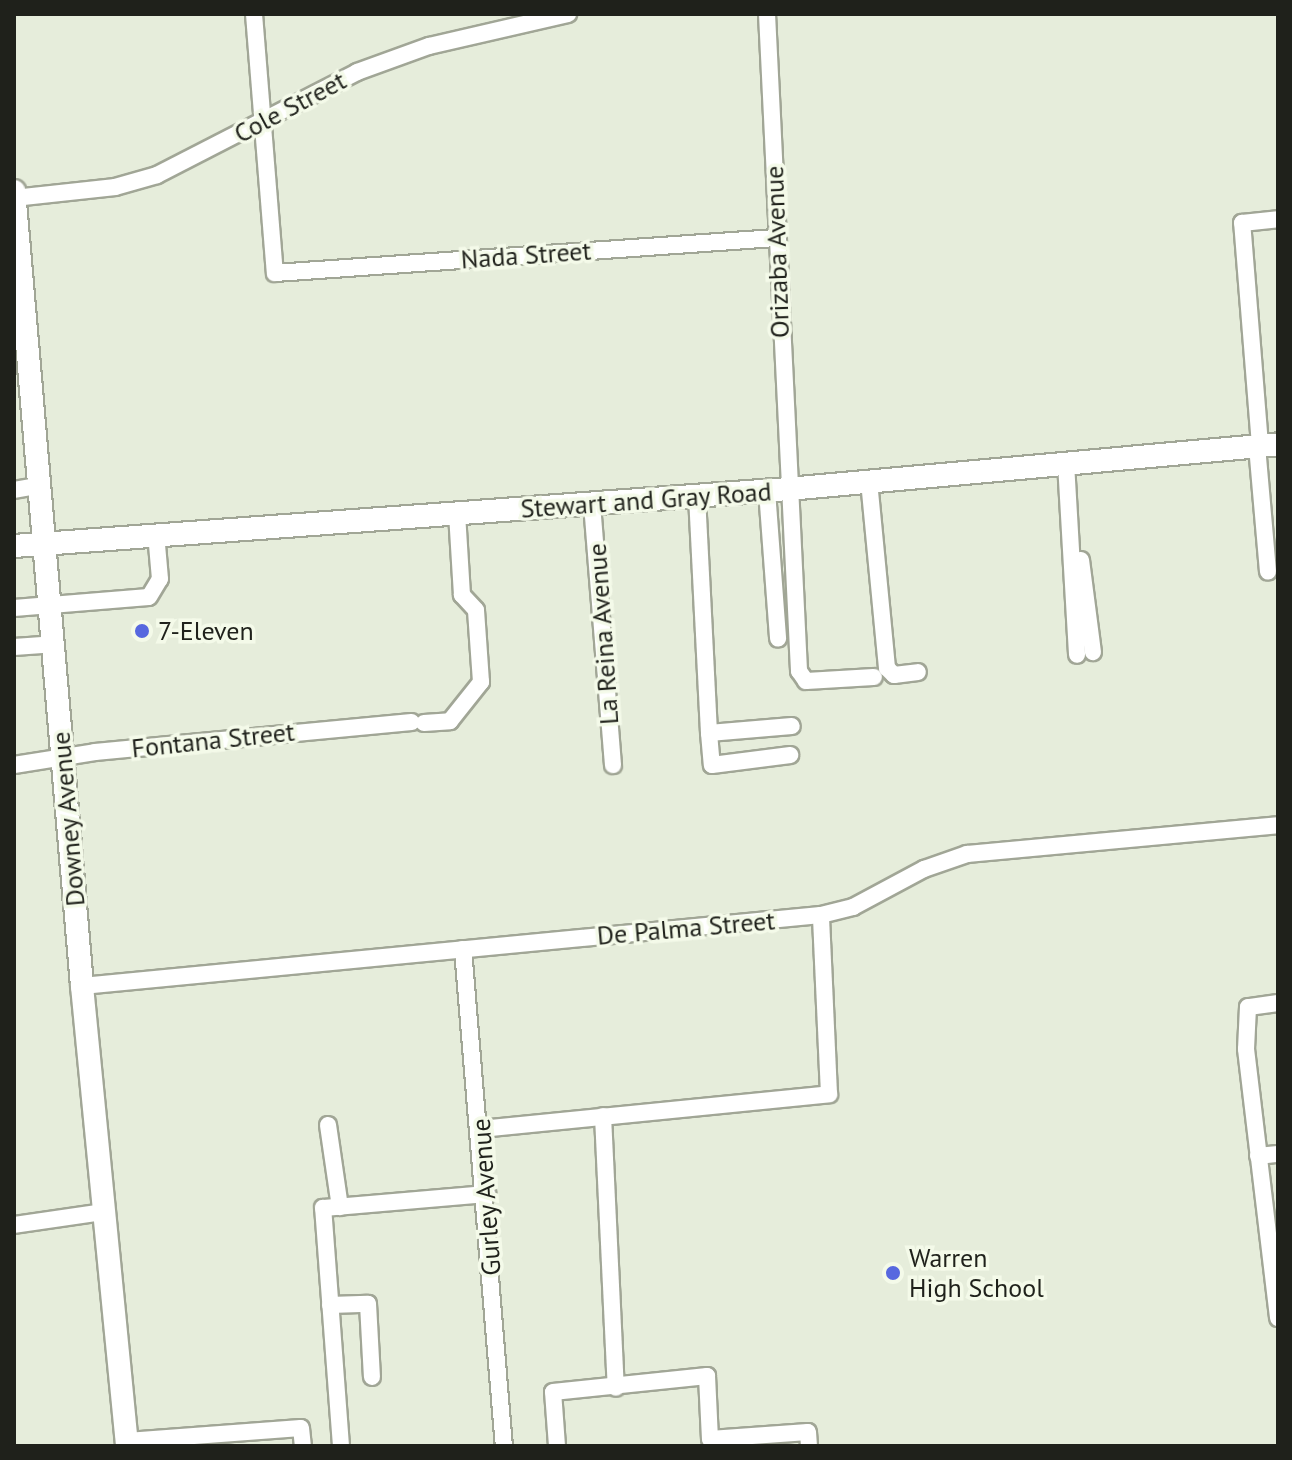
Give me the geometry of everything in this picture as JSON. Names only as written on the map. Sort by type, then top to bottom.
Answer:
[{"type":"main road","name":"Downey Avenue","points":[[14,191],[82,986],[127,1443]]},
{"type":"main road","name":"Stewart and Gray Road","points":[[14,546],[45,540],[777,490],[1265,445]]},
{"type":"street","points":[[254,14],[263,120]]},
{"type":"street","name":"Cole Street","points":[[14,198],[115,187],[157,175],[357,72],[429,46],[568,14]]},
{"type":"street","name":"Orizaba Avenue","points":[[767,14],[776,238],[777,490]]},
{"type":"street","name":"Nada Street","points":[[263,120],[275,273],[776,238]]},
{"type":"street","points":[[1268,572],[1265,445],[1242,223],[1278,219]]},
{"type":"street","points":[[1070,463],[1085,653]]},
{"type":"street","points":[[869,481],[887,668],[894,675],[918,672]]},
{"type":"street","points":[[14,490],[41,485]]},
{"type":"street","points":[[777,490],[778,639]]},
{"type":"street","points":[[777,490],[799,671],[806,681],[874,677]]},
{"type":"street","points":[[697,496],[712,765],[790,755]]},
{"type":"street","name":"La Reina Avenue","points":[[592,504],[613,765]]},
{"type":"street","name":"Fontana Street","points":[[14,765],[450,721],[481,682],[476,610],[462,595],[457,514]]},
{"type":"street","points":[[14,608],[149,597],[160,579],[156,533]]},
{"type":"street","points":[[14,647],[53,644]]},
{"type":"street","points":[[709,733],[792,726]]},
{"type":"street","name":"De Palma Street","points":[[82,986],[821,915],[853,907],[924,869],[967,854],[1278,825]]},
{"type":"street","points":[[481,1129],[829,1094],[821,915]]},
{"type":"street","name":"Gurley Avenue","points":[[463,949],[487,1194],[504,1446]]},
{"type":"street","points":[[1278,1003],[1248,1007],[1246,1049],[1278,1318]]},
{"type":"street","points":[[603,1116],[616,1388]]},
{"type":"street","points":[[328,1125],[340,1207]]},
{"type":"street","points":[[1258,1156],[1278,1154]]},
{"type":"street","points":[[341,1446],[323,1208],[487,1194]]},
{"type":"street","points":[[14,1225],[103,1212]]},
{"type":"street","points":[[330,1305],[368,1304],[372,1377]]},
{"type":"street","points":[[557,1446],[553,1392],[616,1388],[707,1376],[710,1439],[808,1432],[809,1446]]},
{"type":"street","points":[[127,1443],[301,1428],[303,1446]]},
{"type":"place","name":"7-Eleven","points":[[142,631]]},
{"type":"place","name":"Warren High School","points":[[893,1273]]}]
